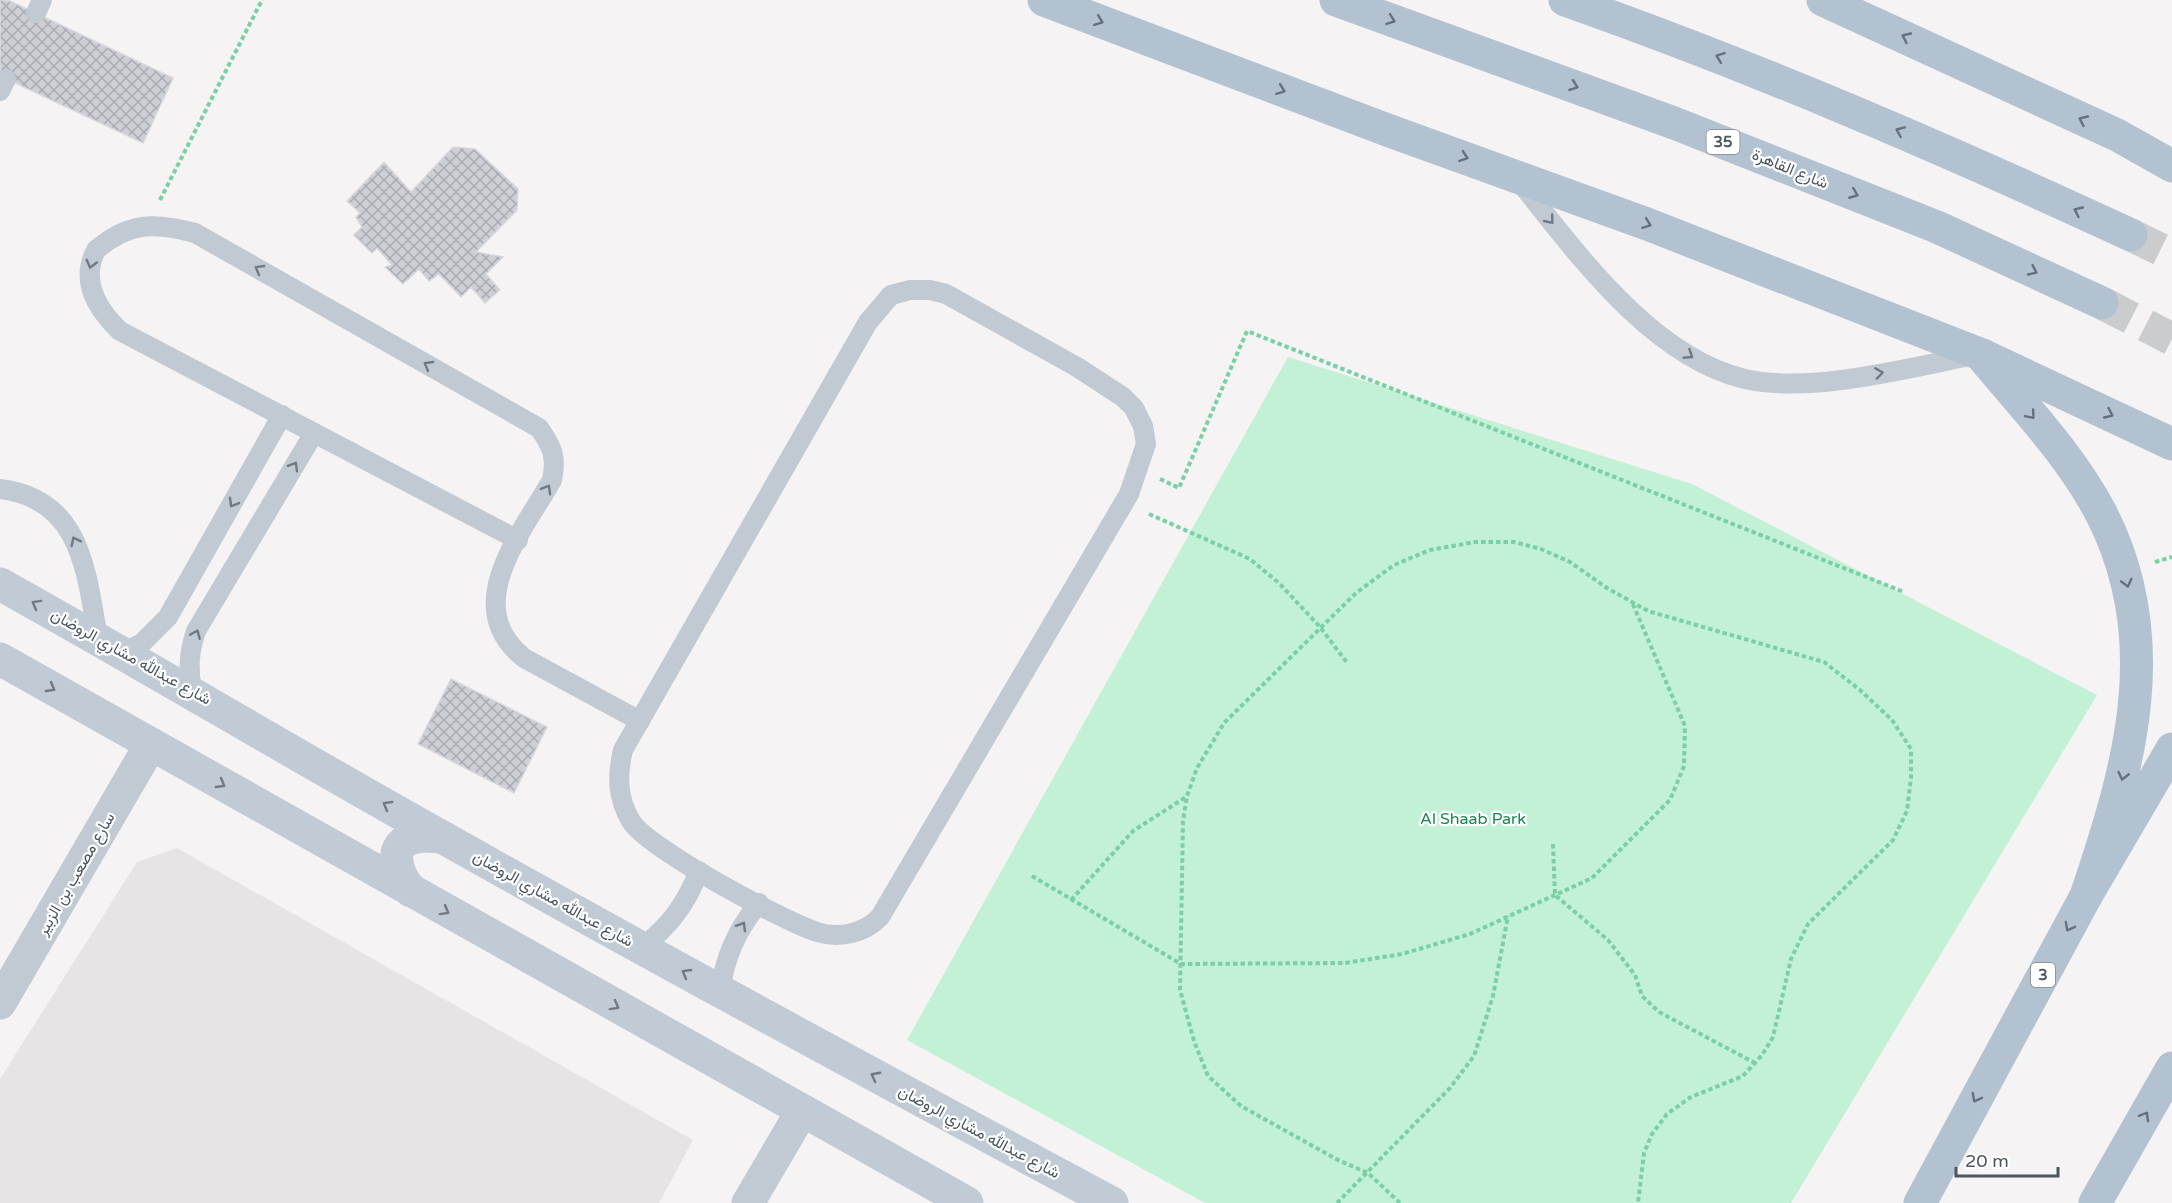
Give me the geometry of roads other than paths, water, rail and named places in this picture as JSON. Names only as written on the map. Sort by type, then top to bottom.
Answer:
[{"type":"main road","points":[[1044,0],[1390,131],[1514,174],[1980,354],[2172,444]]},
{"type":"main road","name":"شارع القاهرة","points":[[1336,0],[1674,123],[1936,227],[2102,303]]},
{"type":"main road","points":[[1565,0],[1820,96],[1971,161],[2131,235]]},
{"type":"main road","points":[[1823,0],[1846,8],[2117,135],[2172,166]]},
{"type":"main road","points":[[2117,135],[2172,144]]},
{"type":"main road","points":[[1980,354],[2058,447],[2095,503],[2116,547],[2128,584],[2135,622],[2133,731],[2114,813],[2086,896]]},
{"type":"main road","name":"3","points":[[1920,1203],[2086,896],[2172,749]]},
{"type":"main road","points":[[2095,1203],[2172,1068]]},
{"type":"street","name":"شارع عبدالله مشاري الروضان","points":[[0,584],[192,691],[441,837],[720,992],[1112,1203]]},
{"type":"street","points":[[0,659],[967,1203]]},
{"type":"street","name":"سارع مصعب بن الزبير","points":[[0,1003],[151,744]]},
{"type":"street","points":[[411,891],[396,870],[397,855],[402,846],[417,836],[441,837]]},
{"type":"street","points":[[748,1203],[802,1111]]},
{"type":"lane","points":[[1514,174],[1616,295],[1662,337],[1700,362],[1745,379],[1786,383],[1890,372],[1980,354]]},
{"type":"lane","points":[[518,540],[120,331],[106,317],[91,290],[88,274],[90,261],[96,250],[123,232],[147,225],[160,224],[195,232],[539,428],[555,453],[555,466],[552,480],[498,577],[495,612],[501,633],[511,648],[524,658],[640,721]]},
{"type":"lane","points":[[910,290],[930,290],[946,294],[1077,367],[1123,397],[1134,408],[1143,426],[1146,444],[1124,503],[880,917],[870,927],[835,935],[818,932],[759,903],[699,871],[642,835],[625,808],[618,788],[623,750],[868,322],[891,296],[910,290]]},
{"type":"lane","points":[[0,489],[33,498],[51,509],[66,525],[78,543],[110,645],[142,643],[168,617],[282,415]]},
{"type":"lane","points":[[192,691],[188,669],[190,650],[196,631],[314,433]]},
{"type":"lane","points":[[641,948],[678,914],[691,893],[699,871]]},
{"type":"lane","points":[[720,992],[724,967],[732,944],[743,922],[759,903]]},
{"type":"tunnel","points":[[2131,235],[2172,255]]},
{"type":"tunnel","points":[[2102,303],[2172,339]]},
{"type":"park label","name":"Al Shaab Park","points":[[1473,819]]}]
